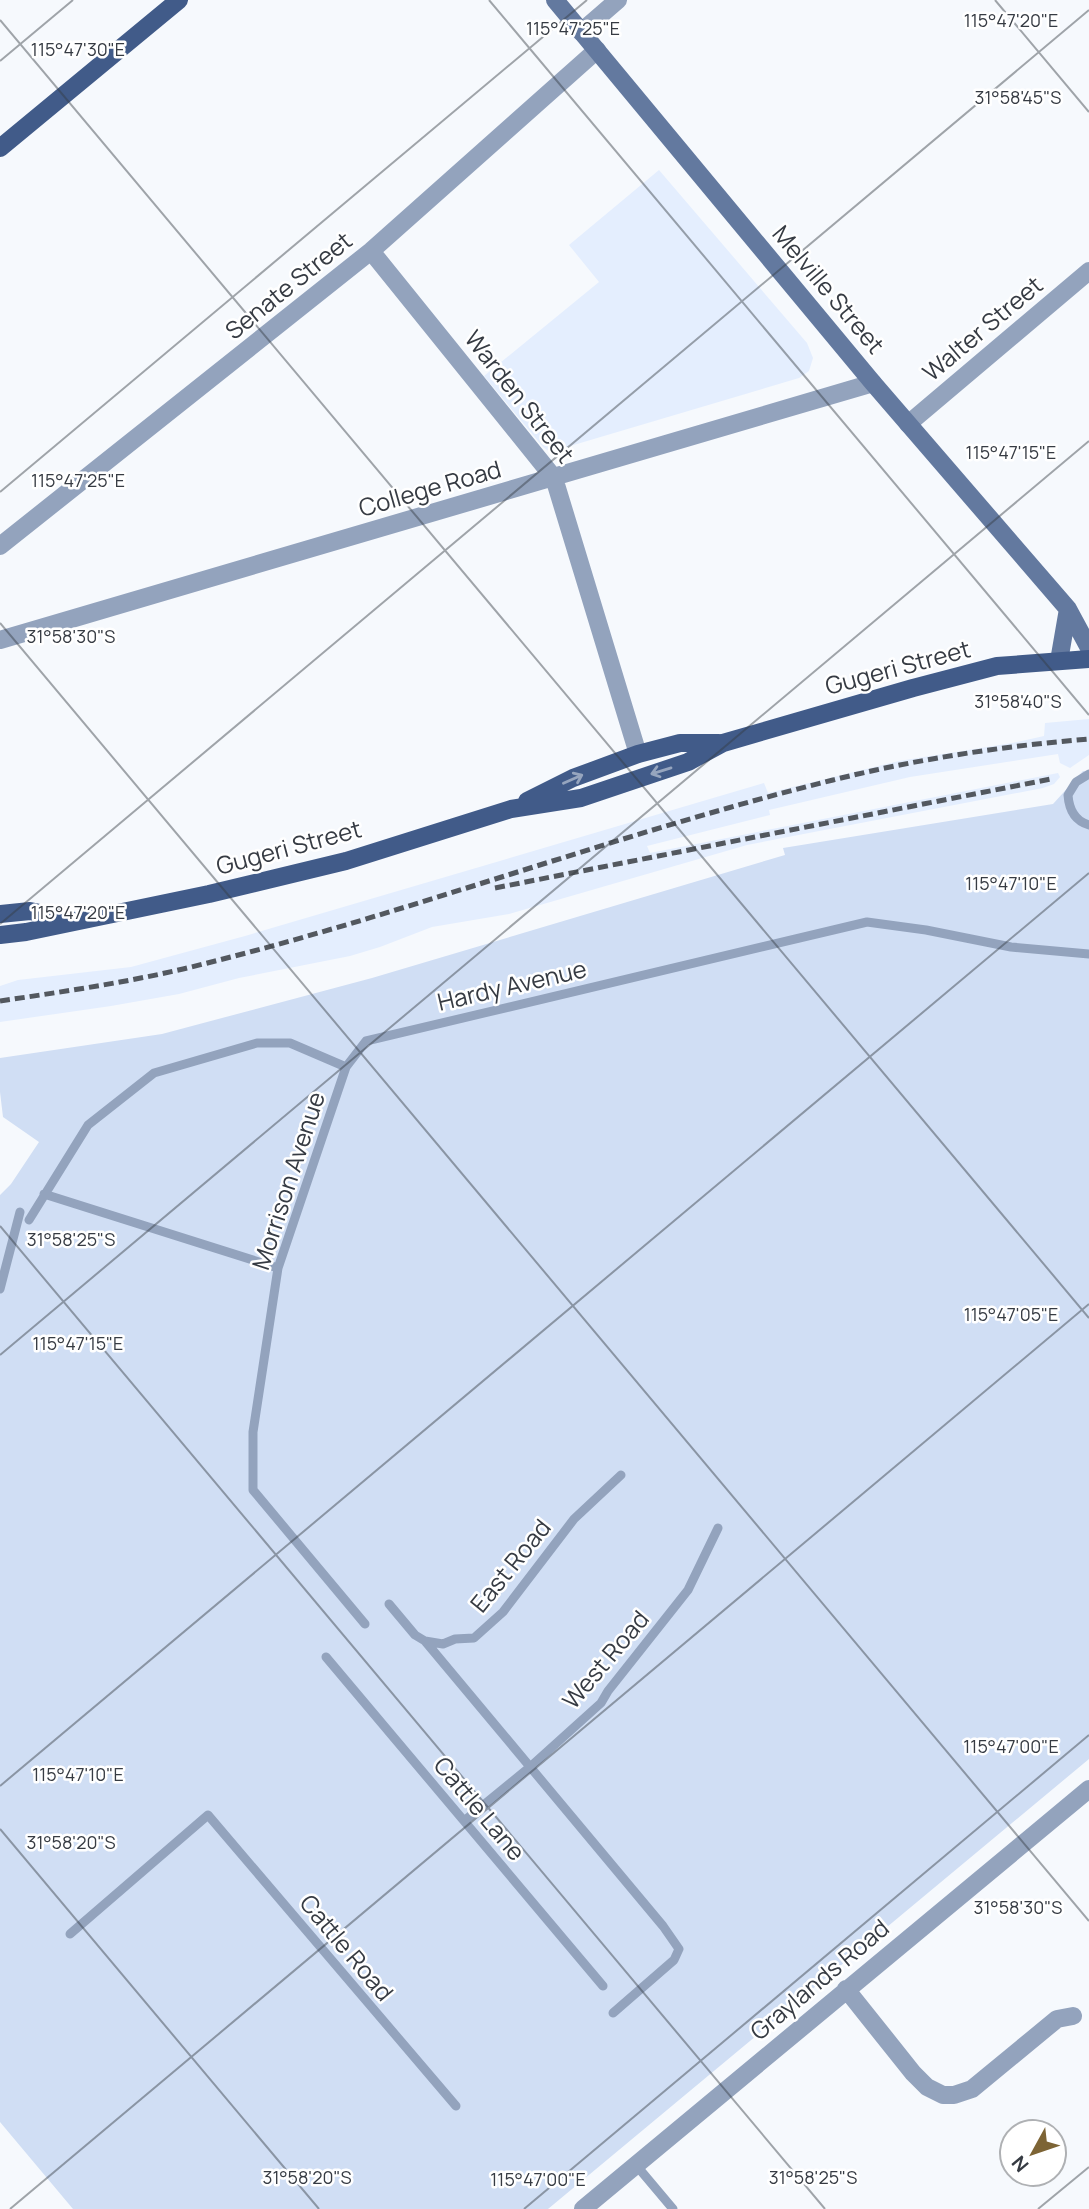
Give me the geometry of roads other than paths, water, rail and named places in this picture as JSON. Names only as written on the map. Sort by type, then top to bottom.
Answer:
[{"type":"main road","points":[[0,148],[179,0]]},
{"type":"main road","name":"Gugeri Street","points":[[0,935],[209,894],[333,864],[512,809],[581,799],[688,762],[723,743],[997,666],[1089,659]]},
{"type":"main road","name":"Gugeri Street","points":[[512,809],[573,779],[638,754],[680,743],[723,743]]},
{"type":"main road","name":"Gugeri Street","points":[[0,914],[30,911],[76,920]]},
{"type":"street","name":"Melville Street","points":[[555,0],[873,383],[1068,609],[1089,648]]},
{"type":"street","points":[[581,32],[618,0]]},
{"type":"street","name":"Senate Street","points":[[0,546],[372,251],[597,50]]},
{"type":"street","name":"Warden Street","points":[[372,251],[554,478],[638,754]]},
{"type":"street","name":"Walter Street","points":[[908,424],[1089,271]]},
{"type":"street","name":"College Road","points":[[0,640],[873,383]]},
{"type":"street","points":[[1059,662],[1068,609]]},
{"type":"street","name":"Graylands Road","points":[[583,2209],[1089,1789]]},
{"type":"street","points":[[846,1989],[914,2073],[927,2087],[943,2095],[954,2095],[972,2089],[1057,2019],[1073,2016]]},
{"type":"lane","points":[[1089,774],[1076,782],[1068,795],[1072,812],[1078,820],[1089,825]]},
{"type":"lane","name":"Hardy Avenue","points":[[346,1067],[366,1041],[867,922],[926,929],[1011,947],[1089,954]]},
{"type":"lane","points":[[29,1220],[88,1125],[154,1073],[257,1043],[290,1043],[346,1067]]},
{"type":"lane","name":"Morrison Avenue","points":[[346,1067],[278,1268],[253,1432],[253,1490],[365,1624]]},
{"type":"lane","points":[[44,1194],[278,1268]]},
{"type":"lane","points":[[0,1289],[20,1212]]},
{"type":"lane","name":"East Road","points":[[425,1641],[443,1643],[474,1638],[503,1612],[574,1519],[621,1475]]},
{"type":"lane","name":"West Road","points":[[464,1821],[530,1767],[601,1703],[688,1590],[718,1528]]},
{"type":"lane","points":[[389,1604],[415,1635],[425,1641],[663,1926],[679,1949],[674,1960],[613,2013]]},
{"type":"lane","name":"Cattle Lane","points":[[326,1657],[603,1986]]},
{"type":"lane","name":"Cattle Road","points":[[70,1934],[208,1815],[456,2106]]},
{"type":"lane","points":[[636,2165],[673,2209]]},
{"type":"railway","points":[[0,1001],[138,979],[265,948],[751,801],[833,780],[960,754],[1089,739]]},
{"type":"railway","points":[[495,888],[1051,779]]}]
